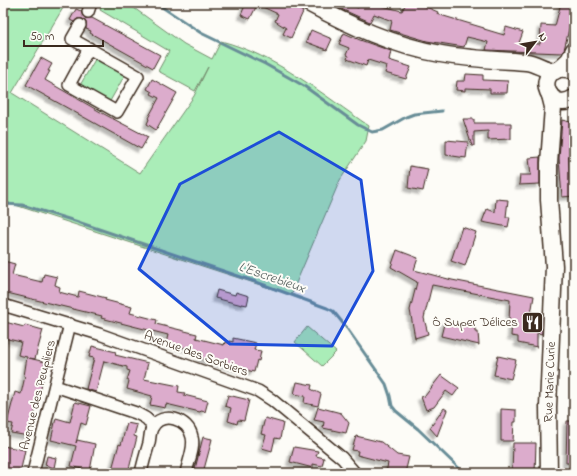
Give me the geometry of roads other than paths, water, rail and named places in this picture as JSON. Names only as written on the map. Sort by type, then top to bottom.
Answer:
[{"type":"street","points":[[308,3],[367,32],[423,50],[442,54],[532,63],[548,70],[563,71]]},
{"type":"street","points":[[80,25],[72,39],[89,48],[138,76],[117,112],[69,84],[89,48]]},
{"type":"street","points":[[548,91],[548,77],[563,71],[574,50]]},
{"type":"street","points":[[521,62],[529,65],[537,72],[548,91],[559,101],[571,100]]},
{"type":"street","name":"Rue Marie Curie","points":[[548,91],[553,107],[549,151],[549,200],[554,260],[548,407],[549,473]]},
{"type":"street","name":"Rue Marie Curie","points":[[551,129],[557,113],[571,100]]},
{"type":"street","name":"Rue Marie Curie","points":[[549,170],[563,259],[557,401],[556,473]]},
{"type":"street","name":"Avenue des Sorbiers","points":[[3,305],[70,324],[258,391],[272,400],[342,458],[355,473]]},
{"type":"street","name":"Avenue des Peupliers","points":[[33,473],[70,324]]},
{"type":"street","points":[[55,386],[136,413],[148,419],[152,428],[141,473]]},
{"type":"street","points":[[152,428],[160,421],[174,418],[184,423],[190,430],[193,445],[186,473]]},
{"type":"waterway","name":"L'Escrebieux","points":[[156,3],[201,33],[265,64],[304,86],[358,125],[372,132],[383,130],[414,114],[442,111]]},
{"type":"waterway","name":"L'Escrebieux","points":[[3,204],[22,205],[75,221],[256,282],[333,311],[386,384],[392,406],[396,411],[418,429],[464,473]]},
{"type":"place","name":"Ô Super Délices","points":[[533,322]]}]
